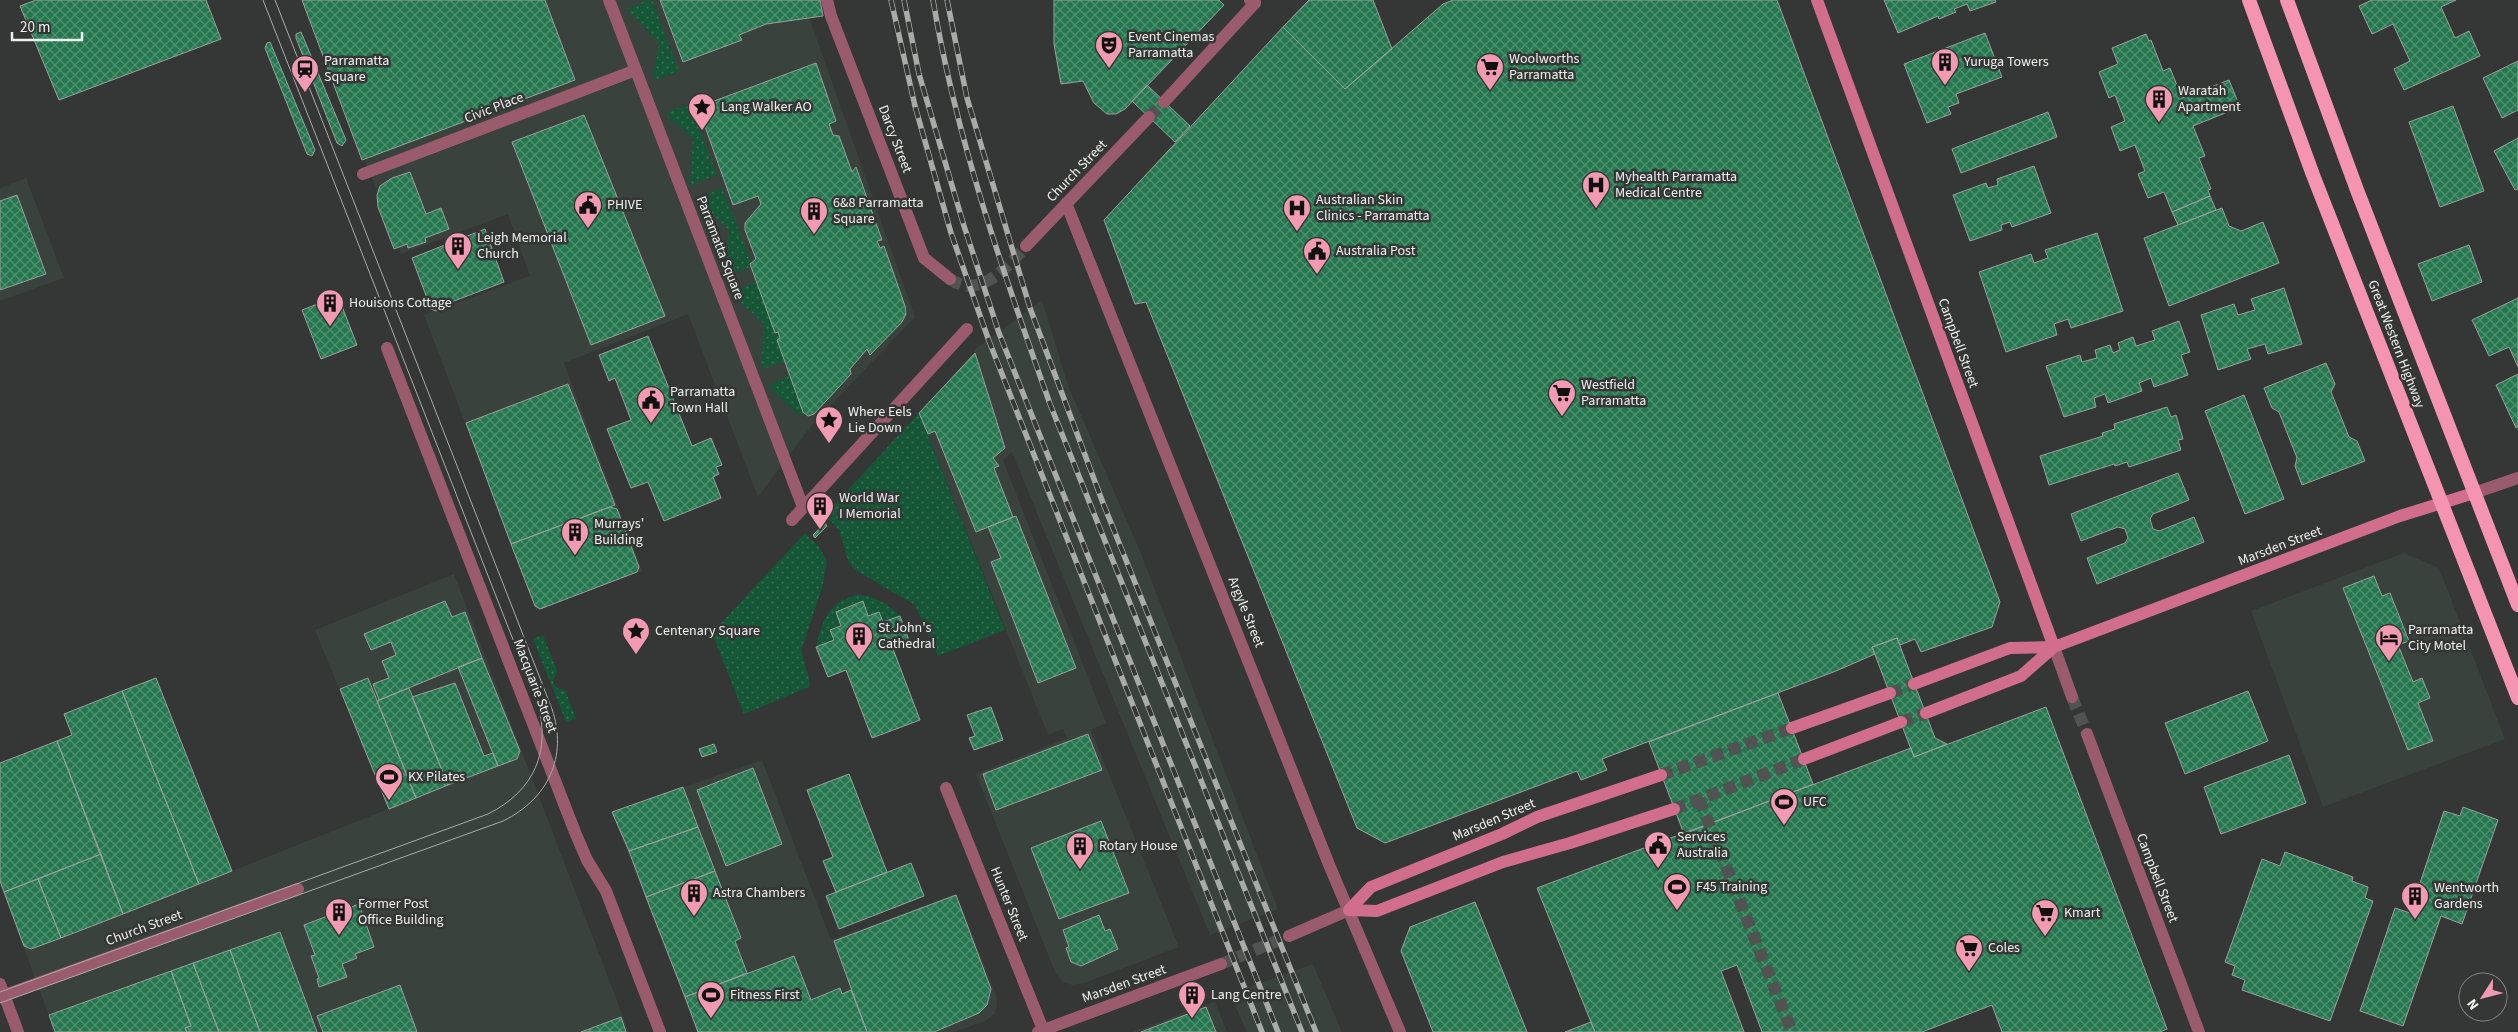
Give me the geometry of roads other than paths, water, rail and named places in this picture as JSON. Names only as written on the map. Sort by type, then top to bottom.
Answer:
[{"type":"highway","name":"Great Western Highway","points":[[2249,0],[2313,175],[2518,698]]},
{"type":"highway","name":"Great Western Highway","points":[[2287,0],[2357,190],[2518,605]]},
{"type":"main road","name":"Campbell Street","points":[[1817,0],[2054,647]]},
{"type":"main road","name":"Marsden Street","points":[[1914,684],[2010,648],[2054,647],[2400,516],[2474,493]]},
{"type":"main road","name":"Marsden Street","points":[[1926,713],[2020,676],[2054,647]]},
{"type":"main road","points":[[1792,728],[1890,693]]},
{"type":"main road","points":[[1804,759],[1901,722]]},
{"type":"main road","name":"Marsden Street","points":[[1349,910],[1371,887],[1502,834],[1537,817],[1661,775]]},
{"type":"main road","name":"Marsden Street","points":[[1349,910],[1377,911],[1503,862],[1570,843],[1674,809]]},
{"type":"street","name":"Parramatta Square","points":[[609,0],[803,507]]},
{"type":"street","name":"Darcy Street","points":[[827,0],[831,16],[924,258],[950,279]]},
{"type":"street","points":[[1164,102],[1254,1]]},
{"type":"street","name":"Civic Place","points":[[363,174],[636,70]]},
{"type":"street","name":"Church Street","points":[[1026,246],[1150,117]]},
{"type":"street","name":"Argyle Street","points":[[1066,203],[1330,867],[1400,1032]]},
{"type":"street","points":[[792,520],[967,329]]},
{"type":"street","name":"Macquarie Street","points":[[387,348],[575,832],[587,860],[606,891],[660,1032]]},
{"type":"street","name":"Marsden Street","points":[[2474,493],[2518,478]]},
{"type":"street","name":"Campbell Street","points":[[2054,647],[2072,697]]},
{"type":"street","name":"Campbell Street","points":[[2087,734],[2199,1032]]},
{"type":"street","name":"Hunter Street","points":[[946,788],[1041,1031]]},
{"type":"street","name":"Church Street","points":[[1,992],[298,889]]},
{"type":"street","name":"Marsden Street","points":[[1289,936],[1349,910]]},
{"type":"street","name":"Marsden Street","points":[[1041,1031],[1221,964]]},
{"type":"street","points":[[1,992],[18,1032]]},
{"type":"tunnel","points":[[1149,117],[1164,102]]},
{"type":"tunnel","points":[[950,279],[972,286],[982,283],[1002,271],[1026,246]]},
{"type":"tunnel","points":[[1890,693],[1914,684]]},
{"type":"tunnel","points":[[2072,697],[2087,734]]},
{"type":"tunnel","points":[[1901,722],[1926,713]]},
{"type":"tunnel","points":[[1661,775],[1792,728]]},
{"type":"tunnel","points":[[1674,809],[1804,759]]},
{"type":"tunnel","points":[[1699,799],[1792,1032]]},
{"type":"tunnel","points":[[1221,964],[1289,936]]},
{"type":"tram line","points":[[0,992],[488,814],[504,805],[517,794],[528,781],[540,753],[542,737],[541,719],[537,701],[263,0]]},
{"type":"tram line","points":[[0,1003],[503,821],[519,812],[532,801],[550,775],[555,760],[557,744],[552,709],[275,0]]},
{"type":"railway","points":[[891,0],[915,106],[951,233],[989,341],[1262,1032]]},
{"type":"railway","points":[[904,0],[919,74],[964,226],[999,333],[1278,1032]]},
{"type":"railway","points":[[933,0],[954,103],[982,204],[1050,404],[1302,1032]]},
{"type":"railway","points":[[947,0],[967,98],[1030,308],[1103,503],[1316,1032]]},
{"type":"place","name":"Event Cinemas Parramatta","points":[[1109,69]]},
{"type":"place","name":"Yuruga Towers","points":[[1945,86]]},
{"type":"place","name":"Woolworths Parramatta","points":[[1490,91]]},
{"type":"place","name":"Parramatta Square","points":[[305,93]]},
{"type":"place","name":"Waratah Apartment","points":[[2159,123]]},
{"type":"place","name":"Lang Walker AO","points":[[702,131]]},
{"type":"place","name":"Myhealth Parramatta Medical Centre","points":[[1596,209]]},
{"type":"place","name":"PHIVE","points":[[588,229]]},
{"type":"place","name":"Australian Skin Clinics - Parramatta","points":[[1297,232]]},
{"type":"place","name":"6&8 Parramatta Square","points":[[814,235]]},
{"type":"place","name":"Leigh Memorial Church","points":[[458,270]]},
{"type":"place","name":"Australia Post","points":[[1317,275]]},
{"type":"place","name":"Houisons Cottage","points":[[330,327]]},
{"type":"place","name":"Westfield Parramatta","points":[[1562,417]]},
{"type":"place","name":"Parramatta Town Hall","points":[[651,424]]},
{"type":"place","name":"Where Eels Lie Down","points":[[829,444]]},
{"type":"place","name":"World War I Memorial","points":[[820,530]]},
{"type":"place","name":"Murrays' Building","points":[[575,556]]},
{"type":"place","name":"Centenary Square","points":[[636,655]]},
{"type":"place","name":"St John's Cathedral","points":[[859,660]]},
{"type":"place","name":"Parramatta City Motel","points":[[2389,662]]},
{"type":"place","name":"KX Pilates","points":[[389,801]]},
{"type":"place","name":"UFC","points":[[1784,826]]},
{"type":"place","name":"Services Australia","points":[[1658,869]]},
{"type":"place","name":"Rotary House","points":[[1080,870]]},
{"type":"place","name":"F45 Training","points":[[1677,911]]},
{"type":"place","name":"Astra Chambers","points":[[694,917]]},
{"type":"place","name":"Wentworth Gardens","points":[[2415,920]]},
{"type":"place","name":"Former Post Office Building","points":[[339,936]]},
{"type":"place","name":"Kmart","points":[[2045,937]]},
{"type":"place","name":"Coles","points":[[1969,972]]},
{"type":"place","name":"Fitness First","points":[[711,1019]]},
{"type":"place","name":"Lang Centre","points":[[1192,1019]]}]
